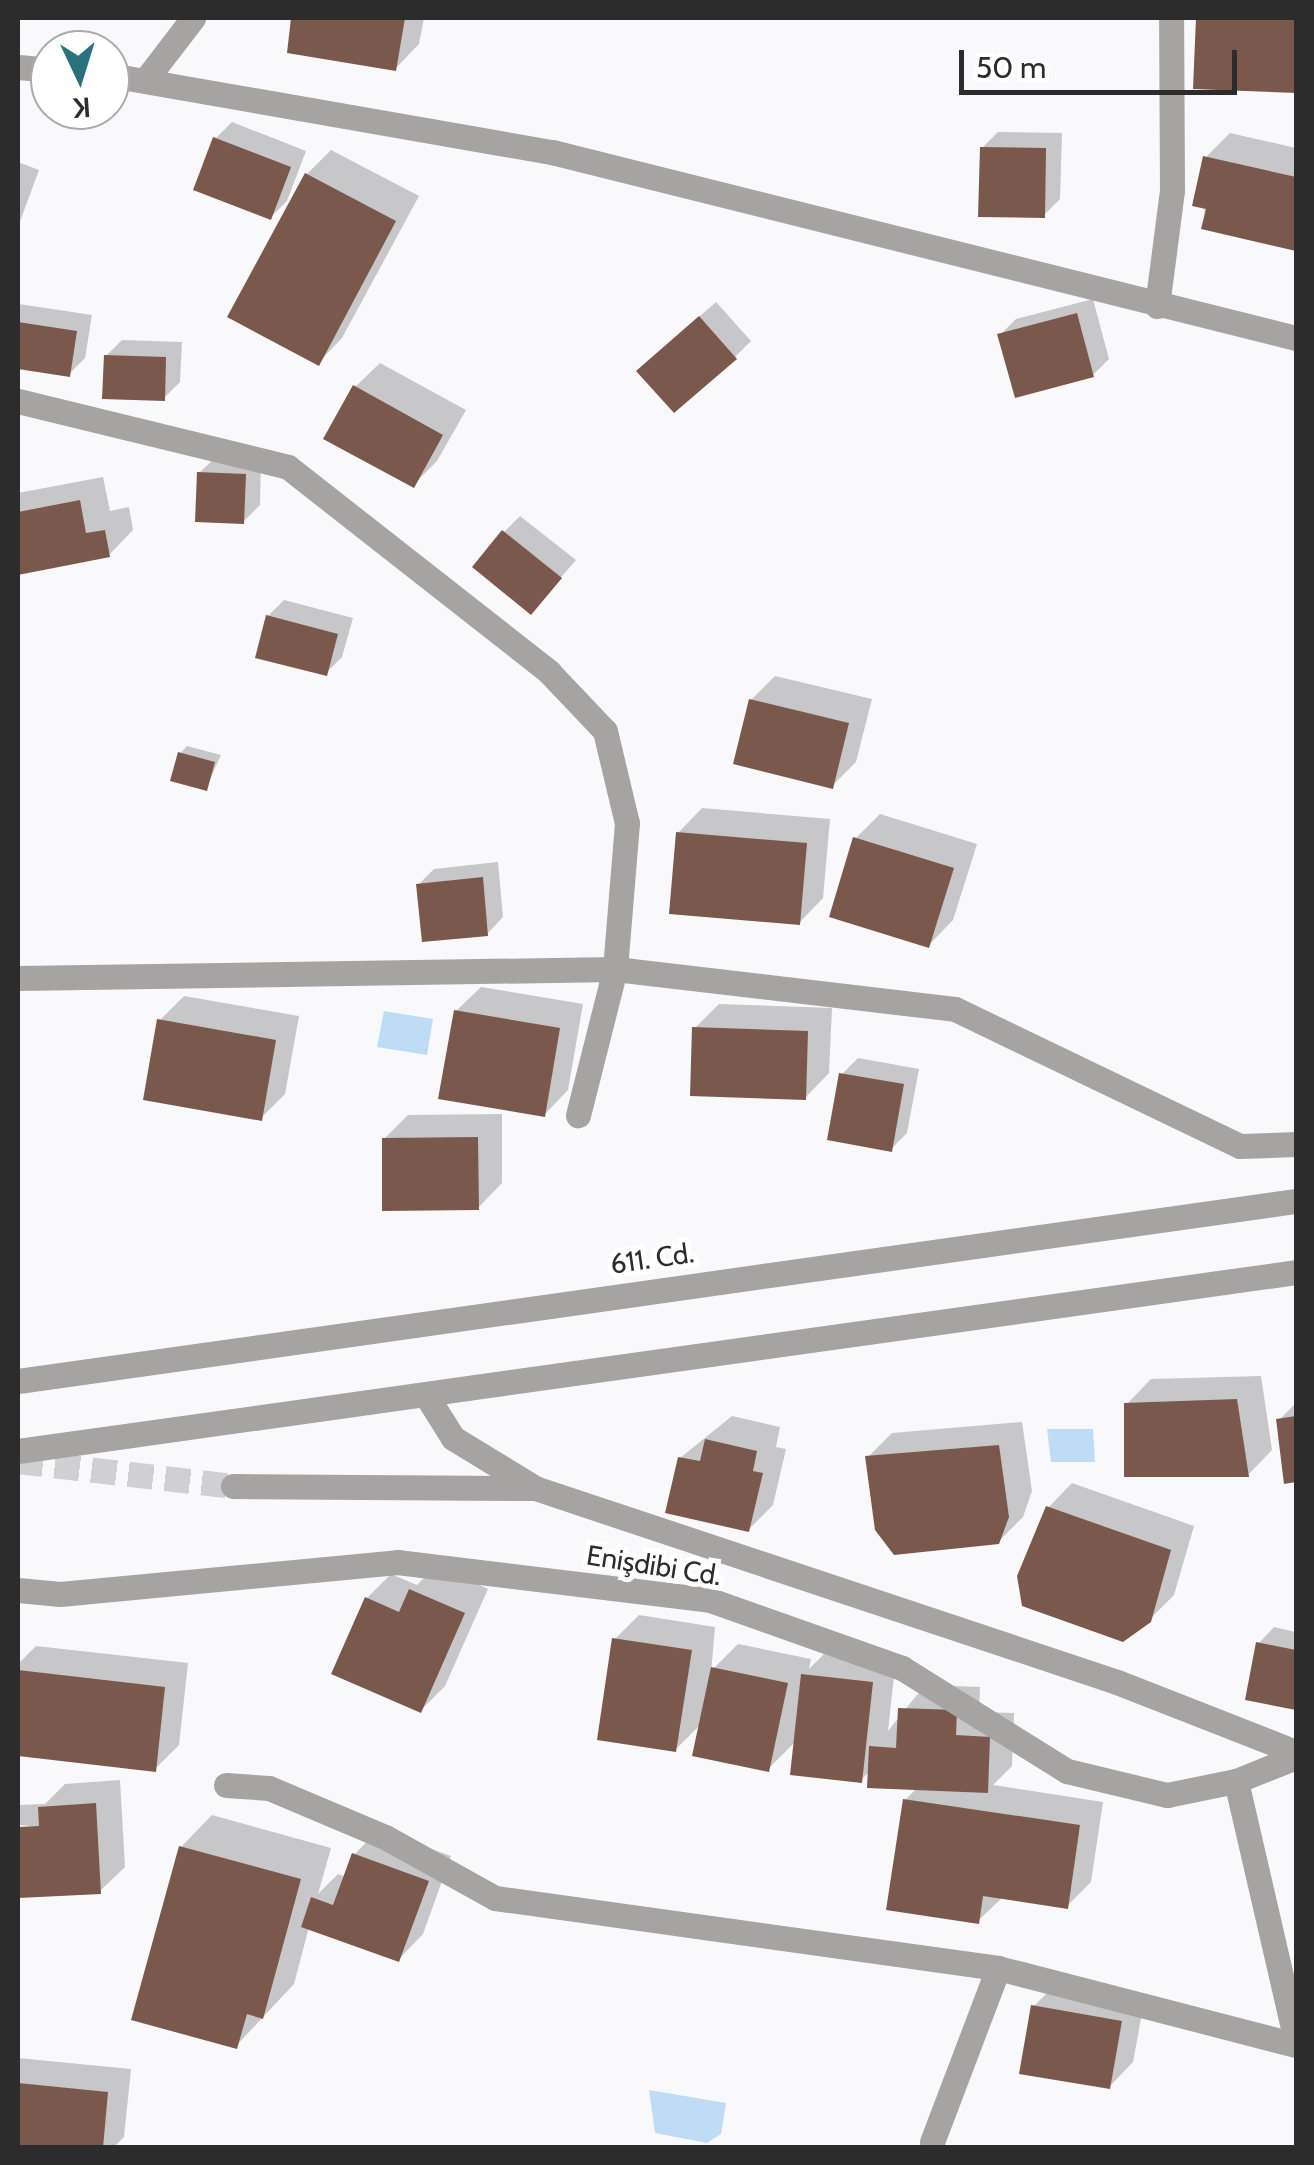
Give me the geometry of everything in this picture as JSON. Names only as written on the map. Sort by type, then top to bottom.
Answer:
[{"type":"street","points":[[147,78],[193,18]]},
{"type":"street","points":[[1157,306],[1172,190],[1171,18]]},
{"type":"street","points":[[130,77],[552,152],[1296,338]]},
{"type":"street","points":[[18,401],[288,467],[549,672],[605,730],[627,823],[615,969],[578,1115]]},
{"type":"street","points":[[18,978],[615,969],[956,1009],[1240,1146],[1296,1144]]},
{"type":"street","name":"611. Cd.","points":[[18,1382],[1296,1201]]},
{"type":"street","points":[[18,1451],[1296,1272]]},
{"type":"street","name":"Enişdibi Cd.","points":[[426,1395],[453,1438],[535,1488],[1117,1682],[1296,1754]]},
{"type":"street","points":[[233,1486],[535,1488]]},
{"type":"street","name":"Enişdibi Cd.","points":[[18,1590],[60,1594],[397,1562],[710,1600],[902,1668],[1067,1771],[1167,1795],[1236,1781],[1296,1754]]},
{"type":"street","points":[[226,1785],[269,1788],[385,1838],[495,1898],[998,1968],[1296,2043],[1236,1781]]},
{"type":"street","points":[[932,2142],[998,1968]]},
{"type":"water","points":[[384,1011],[433,1019],[427,1055],[377,1047]]},
{"type":"water","points":[[1047,1429],[1093,1429],[1095,1462],[1051,1462]]},
{"type":"water","points":[[649,2090],[726,2103],[721,2134],[707,2143],[655,2133]]},
{"type":"building","points":[[291,18],[405,18],[396,71],[287,53]]},
{"type":"building","points":[[1196,18],[1296,18],[1296,93],[1193,89]]},
{"type":"building","points":[[213,137],[291,167],[271,220],[193,190]]},
{"type":"building","points":[[980,147],[1046,148],[1045,218],[978,217]]},
{"type":"building","points":[[1203,156],[1296,177],[1296,251],[1201,229],[1206,209],[1192,206]]},
{"type":"building","points":[[305,173],[396,221],[319,366],[227,317]]},
{"type":"building","points":[[1077,313],[1094,377],[1015,398],[997,334]]},
{"type":"building","points":[[699,316],[737,359],[674,413],[636,371]]},
{"type":"building","points":[[18,322],[77,331],[70,377],[18,369]]},
{"type":"building","points":[[104,355],[166,357],[165,401],[102,399]]},
{"type":"building","points":[[353,385],[443,435],[414,488],[323,439]]},
{"type":"building","points":[[197,472],[246,474],[244,524],[195,522]]},
{"type":"building","points":[[80,500],[86,533],[105,530],[110,557],[18,575],[18,512]]},
{"type":"building","points":[[502,530],[562,578],[531,615],[472,567]]},
{"type":"building","points":[[266,615],[338,634],[327,676],[255,658]]},
{"type":"building","points":[[749,699],[849,723],[833,789],[733,764]]},
{"type":"building","points":[[178,752],[215,762],[207,791],[170,781]]},
{"type":"building","points":[[676,832],[807,843],[800,925],[669,914]]},
{"type":"building","points":[[853,837],[954,868],[929,948],[829,917]]},
{"type":"building","points":[[483,877],[488,936],[422,942],[416,884]]},
{"type":"building","points":[[454,1010],[560,1028],[545,1117],[438,1099]]},
{"type":"building","points":[[157,1019],[276,1040],[262,1121],[143,1100]]},
{"type":"building","points":[[692,1027],[808,1031],[806,1100],[690,1096]]},
{"type":"building","points":[[839,1073],[904,1084],[892,1152],[827,1140]]},
{"type":"building","points":[[478,1137],[479,1210],[382,1211],[382,1138]]},
{"type":"building","points":[[1237,1399],[1249,1477],[1124,1477],[1124,1403]]},
{"type":"building","points":[[1296,1416],[1296,1482],[1284,1484],[1276,1419]]},
{"type":"building","points":[[705,1439],[757,1451],[753,1471],[763,1473],[749,1532],[665,1513],[678,1457],[700,1461]]},
{"type":"building","points":[[999,1445],[1009,1517],[999,1544],[894,1555],[875,1530],[865,1456]]},
{"type":"building","points":[[1046,1506],[1171,1550],[1151,1622],[1123,1642],[1022,1606],[1017,1576]]},
{"type":"building","points":[[409,1589],[465,1613],[421,1713],[331,1674],[365,1597],[399,1612]]},
{"type":"building","points":[[612,1638],[692,1650],[676,1752],[597,1740]]},
{"type":"building","points":[[1256,1642],[1296,1650],[1296,1710],[1245,1700]]},
{"type":"building","points":[[711,1667],[788,1683],[769,1772],[692,1756]]},
{"type":"building","points":[[18,1670],[165,1687],[156,1772],[18,1756]]},
{"type":"building","points":[[801,1674],[873,1682],[862,1783],[790,1775]]},
{"type":"building","points":[[898,1708],[957,1710],[956,1735],[990,1737],[988,1793],[867,1788],[869,1746],[896,1748]]},
{"type":"building","points":[[903,1799],[1080,1825],[1068,1909],[983,1896],[979,1924],[886,1910]]},
{"type":"building","points":[[96,1803],[101,1894],[18,1898],[18,1827],[39,1826],[38,1807]]},
{"type":"building","points":[[179,1846],[301,1879],[263,2019],[247,2014],[237,2049],[131,2020]]},
{"type":"building","points":[[352,1853],[429,1881],[399,1962],[301,1927],[311,1897],[333,1905]]},
{"type":"building","points":[[1031,2005],[1122,2021],[1110,2089],[1019,2074]]},
{"type":"building","points":[[18,2083],[108,2092],[103,2148],[18,2148]]},
{"type":"tunnel","points":[[18,1461],[233,1486]]}]
